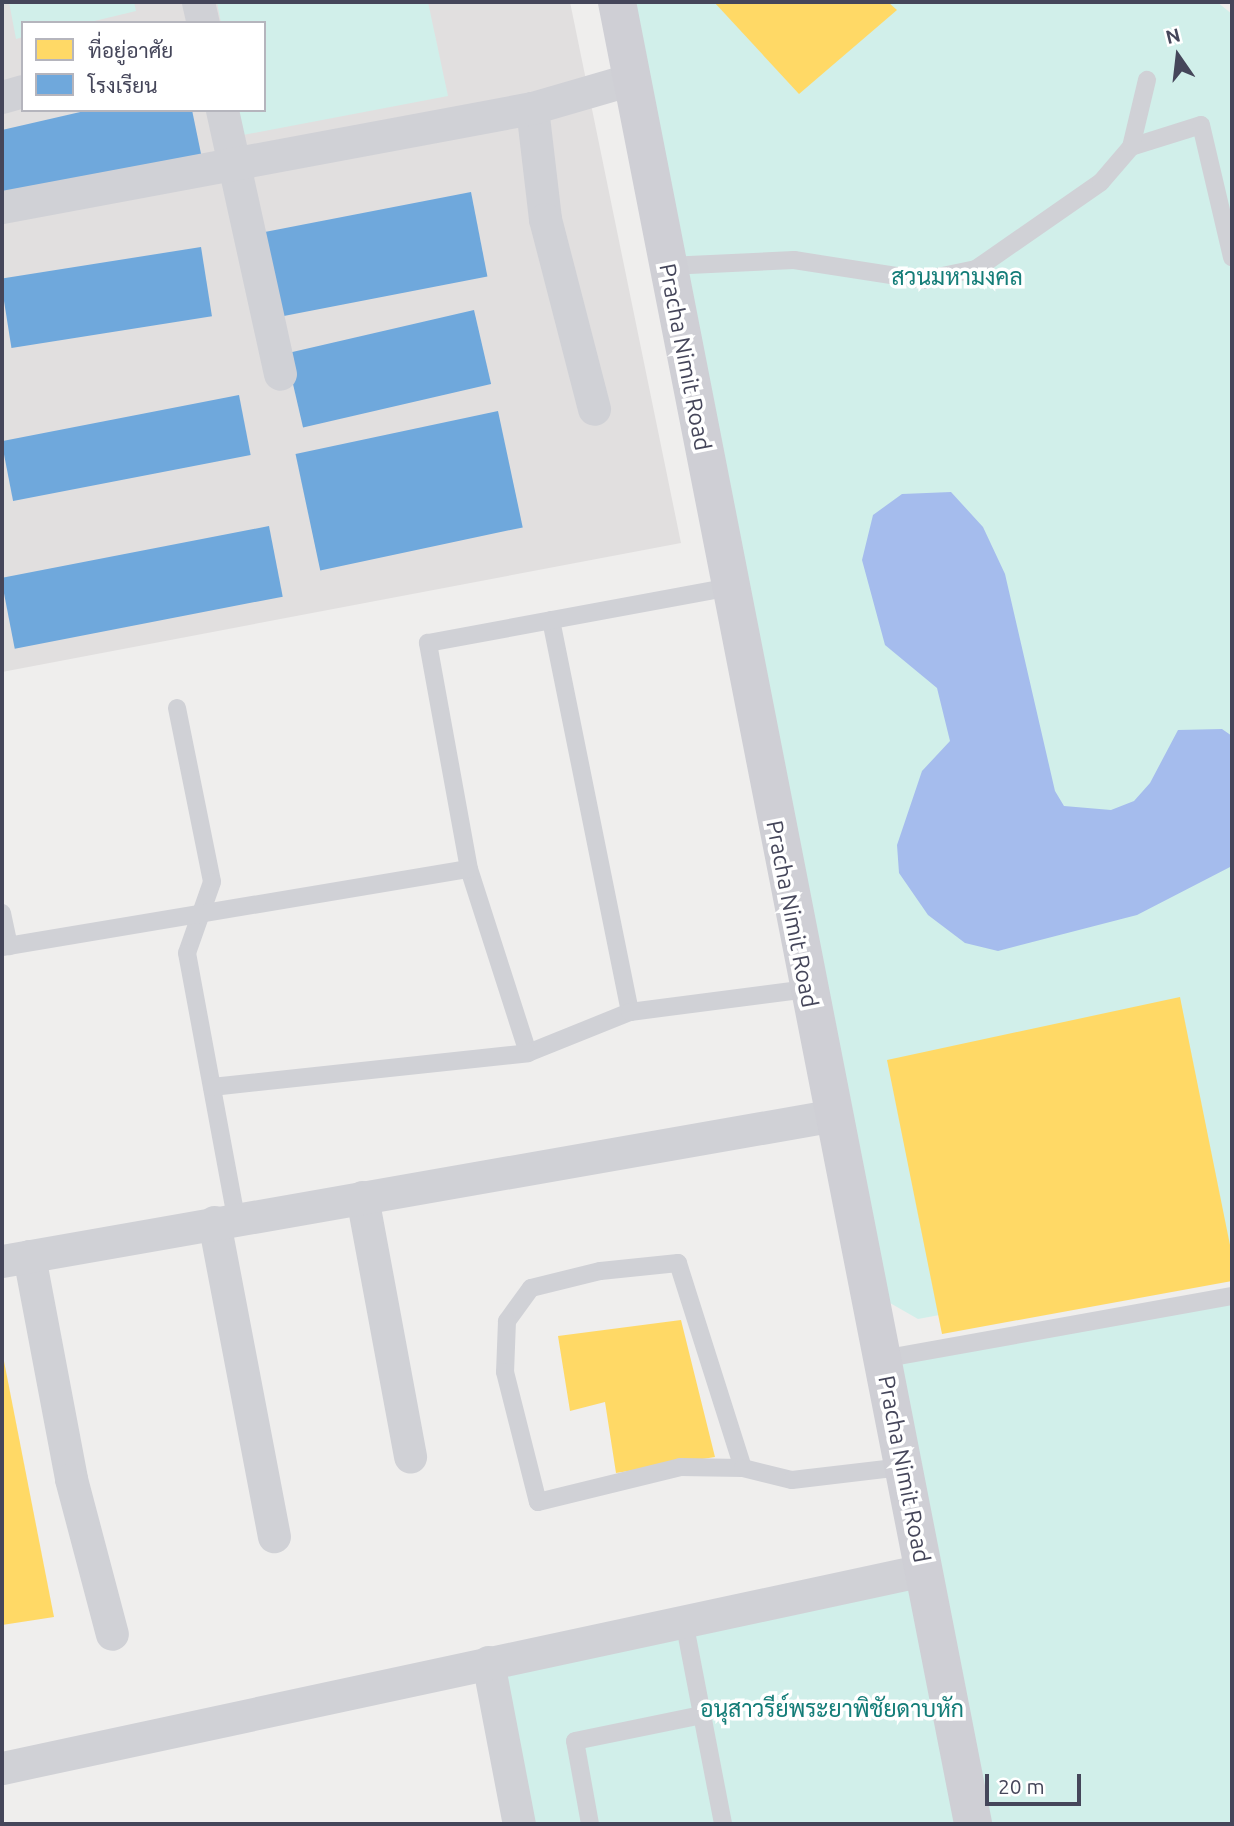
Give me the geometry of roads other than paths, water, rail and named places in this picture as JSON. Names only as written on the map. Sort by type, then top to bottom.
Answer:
[{"type":"main road","name":"Pracha Nimit Road","points":[[617,2],[806,989],[835,1115],[973,1824]]},
{"type":"street","points":[[198,2],[203,21]]},
{"type":"street","points":[[2,206],[234,160],[532,108],[632,79]]},
{"type":"street","points":[[2,96],[21,91]]},
{"type":"street","points":[[532,108],[545,219],[594,409]]},
{"type":"street","points":[[222,112],[280,374]]},
{"type":"street","points":[[112,1633],[15,1259],[835,1115]]},
{"type":"street","points":[[362,1197],[410,1457]]},
{"type":"street","points":[[225,1220],[274,1536]]},
{"type":"street","points":[[2,1768],[923,1570]]},
{"type":"street","points":[[488,1662],[519,1824]]},
{"type":"lane","points":[[668,266],[794,260],[923,280],[976,269],[1101,181],[1131,148],[1147,80]]},
{"type":"lane","points":[[1131,148],[1201,125],[1232,257]]},
{"type":"lane","points":[[528,1053],[469,869],[428,643],[730,587]]},
{"type":"lane","points":[[551,620],[630,1012]]},
{"type":"lane","points":[[177,708],[212,882],[198,915],[187,953],[212,1087],[225,1220]]},
{"type":"lane","points":[[2,913],[5,947],[469,869]]},
{"type":"lane","points":[[212,1087],[528,1053],[630,1012],[806,989]]},
{"type":"lane","points":[[743,1468],[678,1263],[600,1271],[531,1288],[507,1321],[505,1372],[538,1502],[680,1467],[743,1468],[792,1480],[903,1467]]},
{"type":"lane","points":[[882,1359],[1232,1296]]},
{"type":"lane","points":[[684,1621],[723,1824]]},
{"type":"lane","points":[[590,1824],[575,1741],[702,1715]]},
{"type":"water","points":[[951,492],[983,527],[1005,574],[1055,791],[1064,806],[1111,810],[1134,801],[1150,783],[1178,730],[1222,729],[1232,736],[1232,866],[1137,915],[998,951],[965,943],[928,915],[899,873],[897,845],[922,771],[950,741],[937,688],[885,645],[862,560],[873,515],[902,494]]},
{"type":"park label","name":"สวนมหามงคล","points":[[957,277]]},
{"type":"park label","name":"อนุสาวรีย์พระยาพิชัยดาบหัก","points":[[832,1709]]}]
